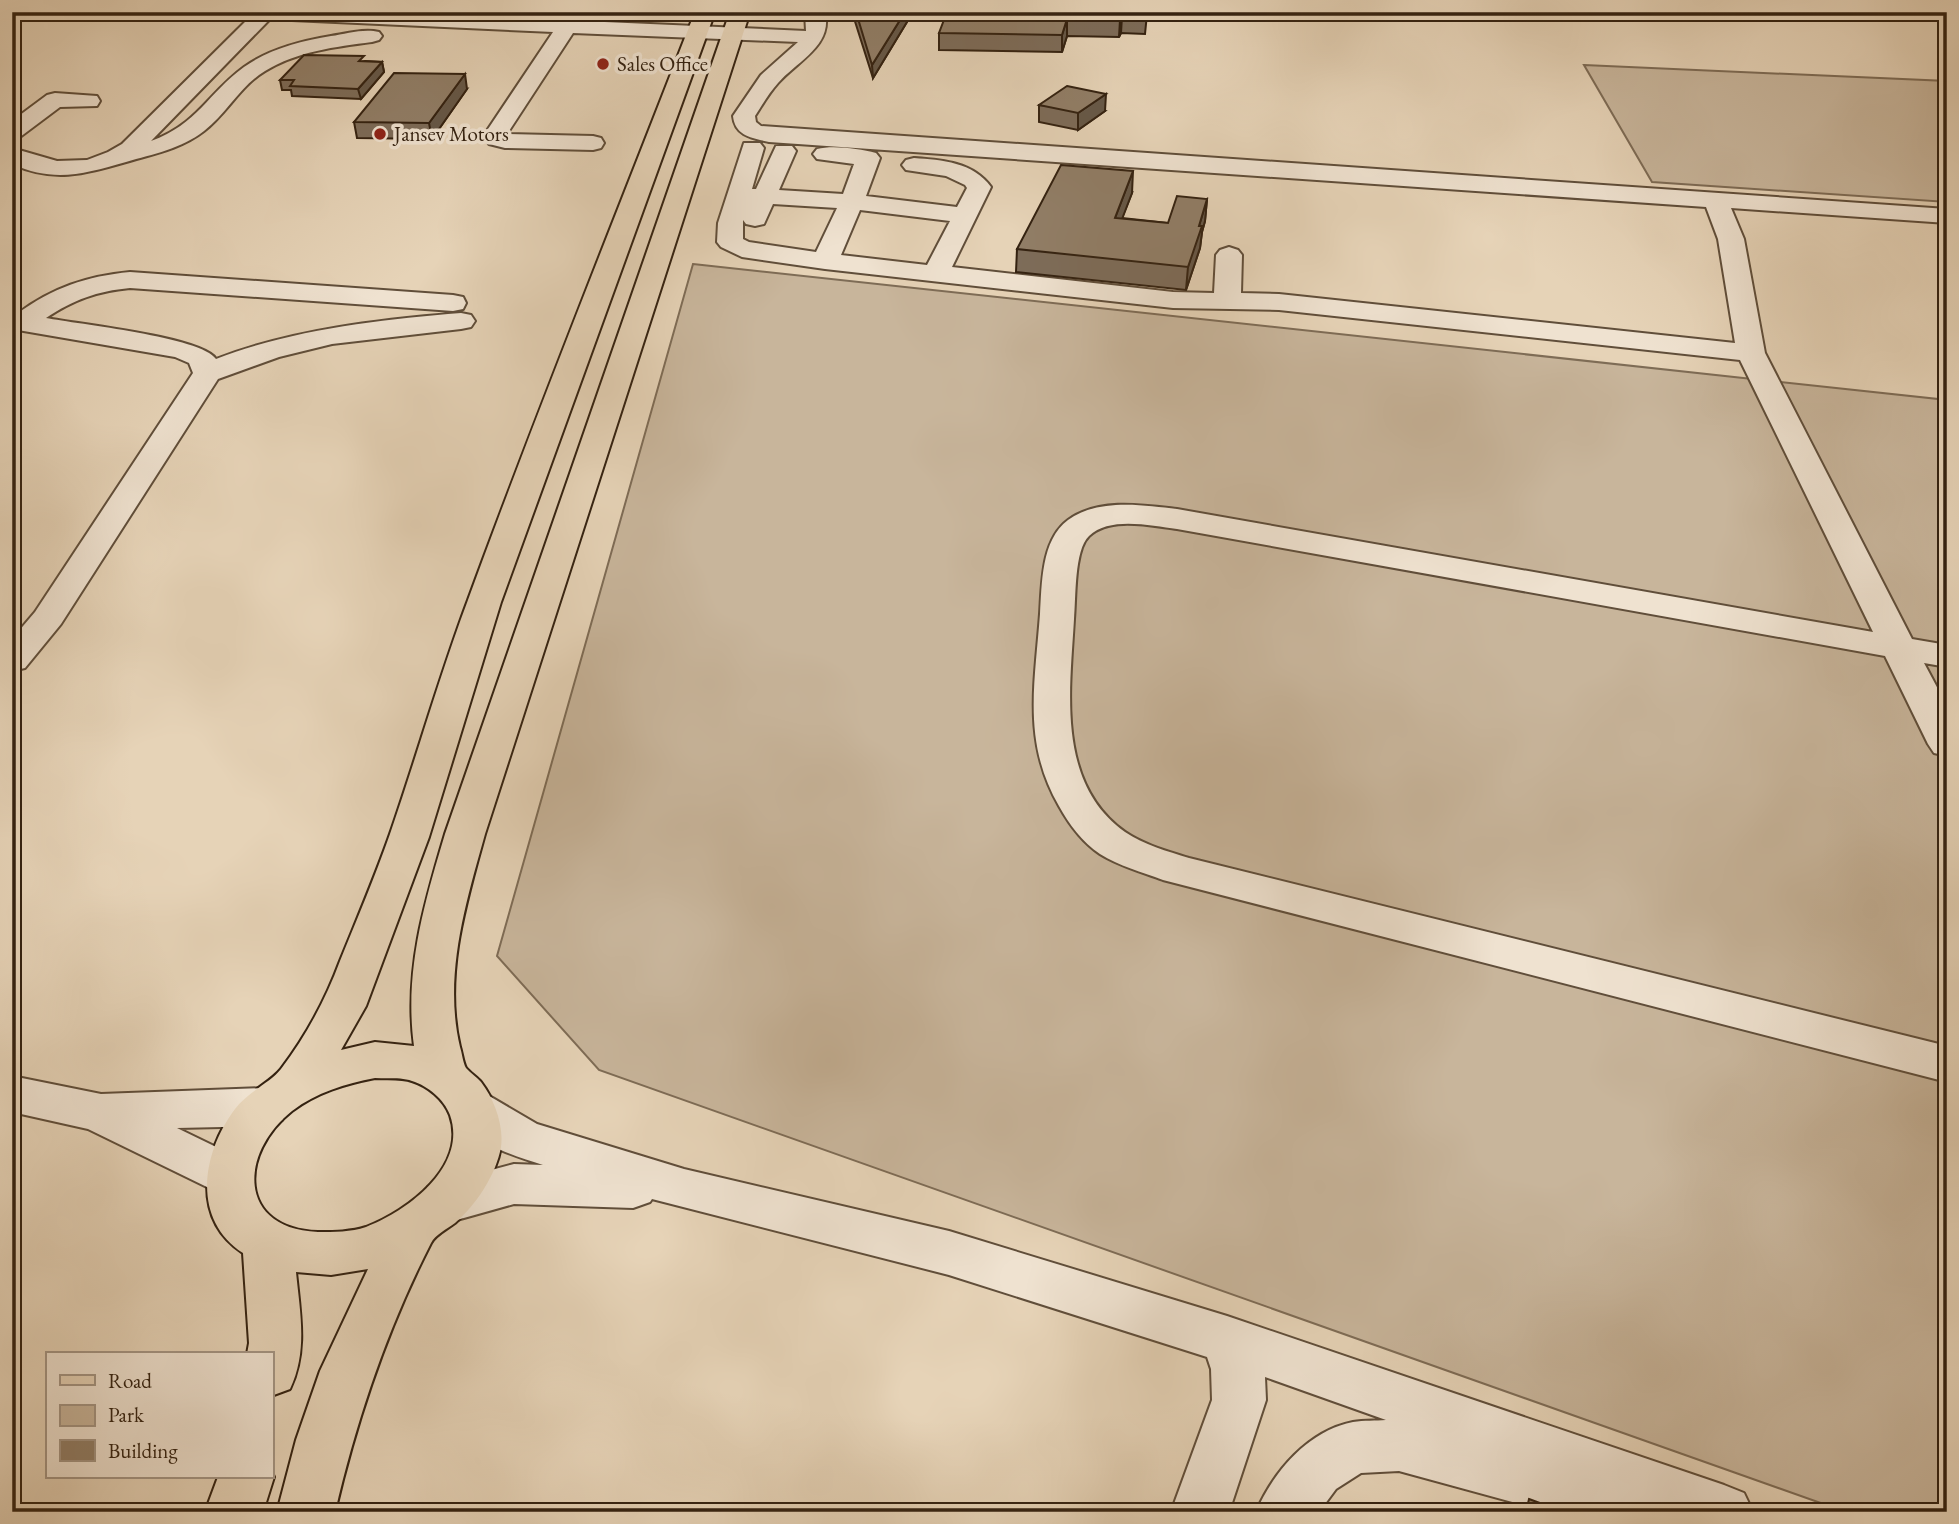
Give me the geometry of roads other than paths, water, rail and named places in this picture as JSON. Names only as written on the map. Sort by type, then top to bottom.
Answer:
[{"type":"main road","points":[[719,23],[446,899],[431,987],[436,1047],[478,1132],[475,1155],[464,1179],[429,1215],[378,1244],[348,1252],[305,1253],[268,1243],[244,1226],[231,1202],[228,1175],[234,1151],[246,1128],[281,1095],[344,1006],[409,836],[484,602],[719,23]]},
{"type":"main road","points":[[281,1095],[335,1067],[375,1060],[413,1063],[459,1093]]},
{"type":"main road","points":[[306,1512],[324,1440],[347,1371],[429,1215]]},
{"type":"main road","points":[[268,1243],[276,1343],[273,1360]]},
{"type":"main road","points":[[234,1512],[246,1478]]},
{"type":"street","points":[[239,12],[567,26],[719,23],[812,37]]},
{"type":"street","points":[[752,196],[752,139],[744,116],[770,78],[801,52],[812,37],[817,18],[815,12]]},
{"type":"street","points":[[118,157],[130,149],[265,13]]},
{"type":"street","points":[[12,155],[54,168],[73,169],[181,138],[207,118],[231,89],[257,67],[294,49],[325,41],[409,30],[446,21]]},
{"type":"street","points":[[567,26],[495,135],[497,139],[505,141],[593,143]]},
{"type":"street","points":[[12,132],[55,100],[89,100]]},
{"type":"street","points":[[752,139],[769,135],[870,150],[1715,198],[1947,216]]},
{"type":"street","points":[[752,139],[784,150],[829,155],[870,150],[909,164],[953,170],[974,180],[979,187],[936,273]]},
{"type":"street","points":[[784,150],[730,223],[730,242],[742,249],[795,237]]},
{"type":"street","points":[[825,261],[852,202],[870,150]]},
{"type":"street","points":[[795,237],[829,155]]},
{"type":"street","points":[[881,247],[901,208],[909,164]]},
{"type":"street","points":[[752,196],[852,202],[964,215]]},
{"type":"street","points":[[1715,198],[1731,239],[1751,354],[1947,744]]},
{"type":"street","points":[[795,237],[825,261]]},
{"type":"street","points":[[825,261],[881,247],[936,273],[1172,300],[1279,302],[1751,354]]},
{"type":"street","points":[[1227,300],[1229,255]]},
{"type":"street","points":[[12,660],[49,617],[207,373],[249,354],[292,343],[398,326],[457,312],[130,280],[97,282],[70,290],[24,328]]},
{"type":"street","points":[[24,328],[182,350],[201,359],[207,373]]},
{"type":"street","points":[[1947,656],[1177,519],[1124,516],[1085,523],[1075,529],[1067,542],[1059,593],[1051,730],[1058,768],[1073,799],[1102,835],[1124,850],[1178,870],[1947,1064]]},
{"type":"street","points":[[459,1093],[522,1139],[684,1189],[949,1253],[1227,1340],[1724,1512]]},
{"type":"street","points":[[12,1094],[98,1112],[228,1175]]},
{"type":"street","points":[[98,1112],[281,1095]]},
{"type":"street","points":[[429,1215],[514,1184],[684,1189]]},
{"type":"street","points":[[1200,1512],[1239,1400],[1238,1369],[1227,1340]]},
{"type":"street","points":[[1285,1512],[1316,1470],[1353,1447],[1399,1446],[1636,1508],[1662,1512]]},
{"type":"place","name":"Sales Office","points":[[603,64]]},
{"type":"place","name":"Jansev Motors","points":[[380,134]]}]
